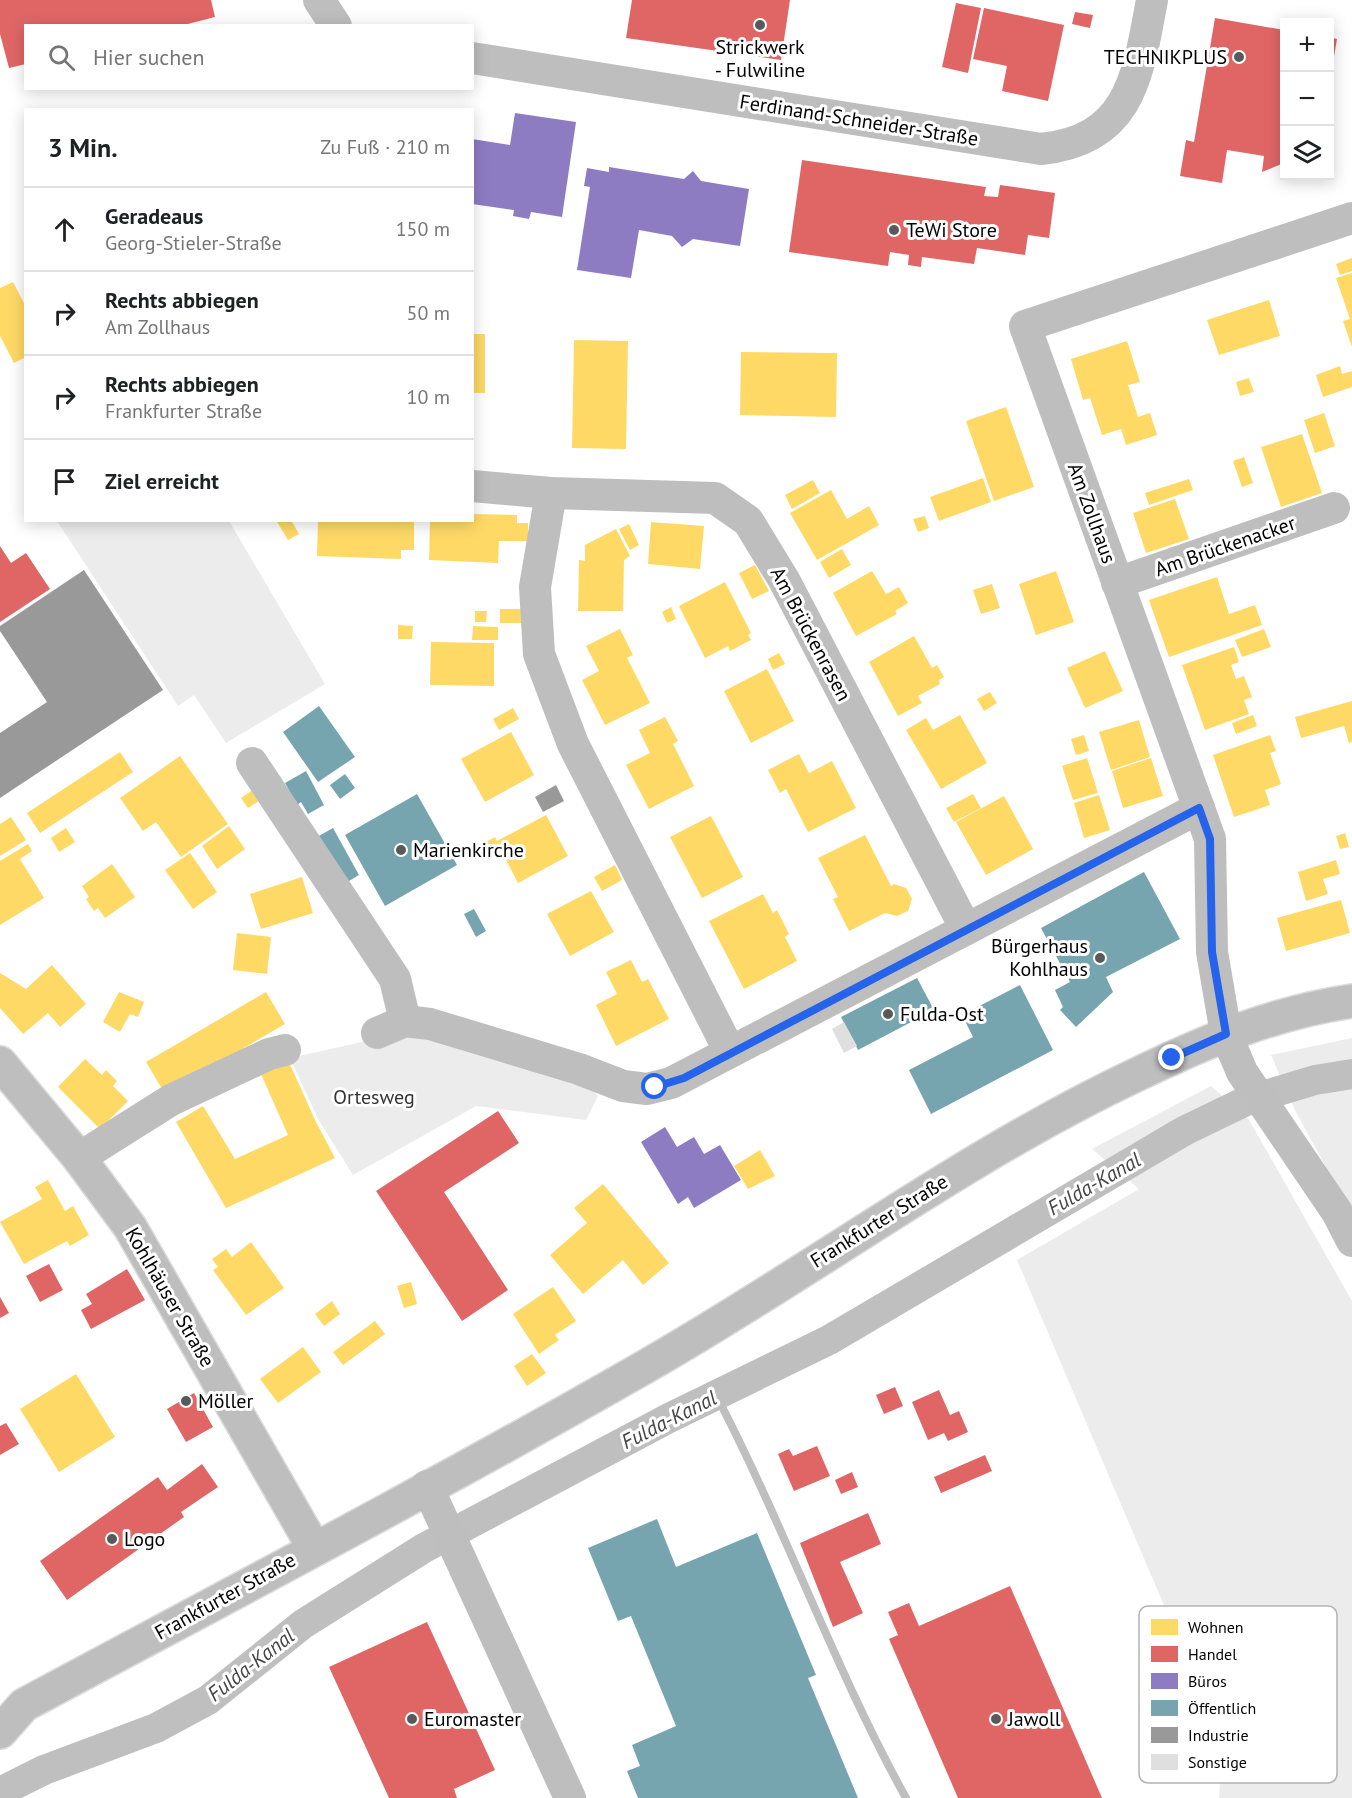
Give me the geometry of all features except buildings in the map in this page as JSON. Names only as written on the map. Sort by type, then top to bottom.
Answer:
[{"type":"main road","name":"Frankfurter Straße","points":[[0,1732],[12,1706],[314,1548],[644,1367],[1040,1123],[1115,1084],[1226,1034],[1281,1016],[1352,1001]]},
{"type":"main road","name":"Kohlhäuser Straße","points":[[0,1063],[79,1158],[121,1213],[155,1267],[314,1548]]},
{"type":"street","points":[[319,0],[335,24]]},
{"type":"street","name":"Ferdinand-Schneider-Straße","points":[[474,58],[1041,149],[1076,143],[1096,133],[1122,106],[1137,74],[1152,0]]},
{"type":"street","name":"Am Zollhaus","points":[[1352,218],[1025,326],[1210,839],[1212,952],[1226,1034],[1242,1072],[1337,1212],[1352,1241]]},
{"type":"street","name":"Am Brückenrasen","points":[[474,486],[551,493],[715,498],[748,521],[784,580],[966,929]]},
{"type":"street","points":[[551,493],[535,587],[539,654],[573,744],[730,1052]]},
{"type":"street","name":"Am Brückenacker","points":[[1117,583],[1334,508]]},
{"type":"street","points":[[252,763],[395,979],[391,1027],[455,1030],[579,1069],[623,1086],[647,1089],[671,1083],[1199,808]]},
{"type":"street","points":[[79,1158],[171,1100],[269,1054],[285,1050]]},
{"type":"street","points":[[427,1486],[570,1798]]},
{"type":"green space","points":[[58,522],[230,522],[325,684],[226,743],[194,695],[178,706]]},
{"type":"green space","name":"Ortesweg","points":[[416,1030],[578,1074],[598,1096],[586,1120],[476,1106],[353,1175],[318,1119],[290,1058]]},
{"type":"green space","points":[[1352,1038],[1352,1215],[1296,1112],[1271,1055]]},
{"type":"green space","points":[[1211,1086],[1248,1118],[1352,1301],[1352,1798],[1219,1798],[1220,1783],[1337,1783],[1337,1606],[1164,1606],[1017,1260],[1139,1189],[1092,1149]]},
{"type":"waterway","name":"Fulda-Kanal","points":[[0,1792],[44,1770],[156,1728],[208,1700],[303,1624],[424,1548],[669,1418],[829,1340],[1184,1131],[1246,1101],[1315,1080],[1352,1074]]},
{"type":"waterway","points":[[716,1395],[765,1495],[856,1699],[906,1798]]},
{"type":"place","name":"Strickwerk - Fulwiline","points":[[760,25]]},
{"type":"place","name":"TECHNIKPLUS","points":[[1239,57]]},
{"type":"place","name":"TeWi Store","points":[[894,230]]},
{"type":"place","name":"Marienkirche","points":[[401,850]]},
{"type":"place","name":"Bürgerhaus Kohlhaus","points":[[1100,958]]},
{"type":"place","name":"Fulda-Ost","points":[[888,1014]]},
{"type":"place","name":"Möller","points":[[186,1401]]},
{"type":"place","name":"Logo","points":[[112,1539]]},
{"type":"place","name":"Euromaster","points":[[412,1719]]},
{"type":"place","name":"Jawoll","points":[[996,1719]]},
{"type":"route","points":[[655,1087],[684,1078],[1199,808],[1210,839],[1212,952],[1226,1034],[1172,1058]]}]
